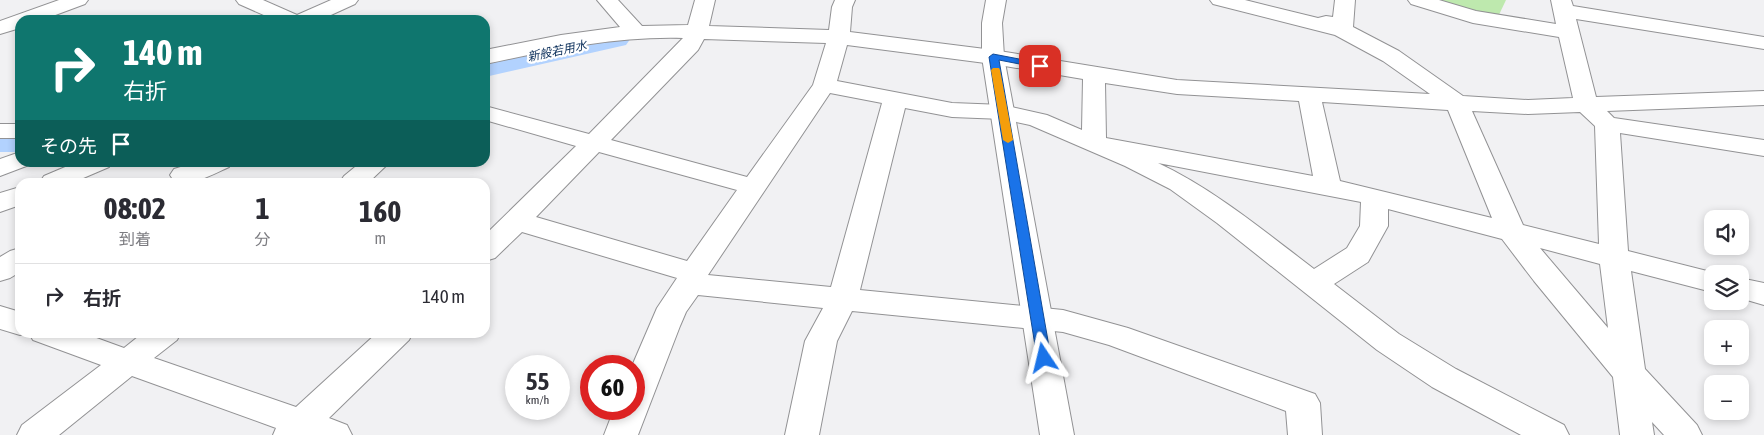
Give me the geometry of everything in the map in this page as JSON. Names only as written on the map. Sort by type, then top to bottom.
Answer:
[{"type":"street","points":[[35,15],[78,0]]},
{"type":"street","points":[[246,0],[280,15]]},
{"type":"street","points":[[314,15],[348,0]]},
{"type":"street","points":[[607,0],[636,32]]},
{"type":"street","points":[[490,246],[690,45],[698,33],[705,0]]},
{"type":"street","points":[[645,375],[672,308],[824,85],[839,37],[842,7],[845,0]]},
{"type":"street","points":[[996,0],[992,24],[993,57],[1057,435]]},
{"type":"street","points":[[1220,0],[1342,30]]},
{"type":"street","points":[[1283,0],[1391,56],[1458,103],[1512,232],[1544,274],[1630,375],[1686,435]]},
{"type":"street","points":[[1342,30],[1345,0]]},
{"type":"street","points":[[1418,0],[1473,17],[1564,14],[1764,43]]},
{"type":"street","points":[[1564,14],[1597,115],[1638,435]]},
{"type":"street","points":[[0,28],[15,22]]},
{"type":"street","points":[[490,56],[561,41],[636,32],[664,31],[839,37],[993,57],[1177,87],[1528,107],[1597,115],[1764,148]]},
{"type":"street","points":[[1094,74],[1094,143]]},
{"type":"street","points":[[824,85],[952,110],[1003,112],[1038,120],[1094,143],[1179,183],[1276,254],[1388,342],[1444,378],[1552,435]]},
{"type":"street","points":[[1309,94],[1328,188]]},
{"type":"street","points":[[1597,115],[1764,98]]},
{"type":"street","points":[[802,435],[821,341],[844,298],[896,99]]},
{"type":"street","points":[[490,114],[755,187]]},
{"type":"street","points":[[0,131],[15,131]]},
{"type":"street","points":[[1094,143],[1375,198],[1704,280]]},
{"type":"street","points":[[0,168],[15,162]]},
{"type":"street","points":[[62,178],[88,167]]},
{"type":"street","points":[[172,173],[194,173],[208,167]]},
{"type":"street","points":[[358,178],[372,167]]},
{"type":"street","points":[[0,202],[15,197]]},
{"type":"street","points":[[1312,284],[1358,255],[1374,226],[1375,198]]},
{"type":"street","points":[[517,221],[692,278],[844,298],[1063,321],[1117,336],[1303,403],[1305,435]]},
{"type":"street","points":[[0,271],[15,261]]},
{"type":"street","points":[[1749,290],[1764,294]]},
{"type":"street","points":[[0,317],[15,322]]},
{"type":"street","points":[[61,338],[128,362],[295,429],[336,435]]},
{"type":"street","points":[[34,435],[158,338]]},
{"type":"street","points":[[295,429],[392,338]]},
{"type":"street","points":[[621,435],[627,420]]},
{"type":"green space","points":[[1422,0],[1506,0],[1496,21]]},
{"type":"waterway","name":"新般若用水","points":[[490,66],[615,38]]},
{"type":"waterway","name":"新般若用水","points":[[0,141],[15,141]]},
{"type":"slow traffic","points":[[996,70],[1008,140]]},
{"type":"route","points":[[1040,66],[993,57],[1044,358]]}]
